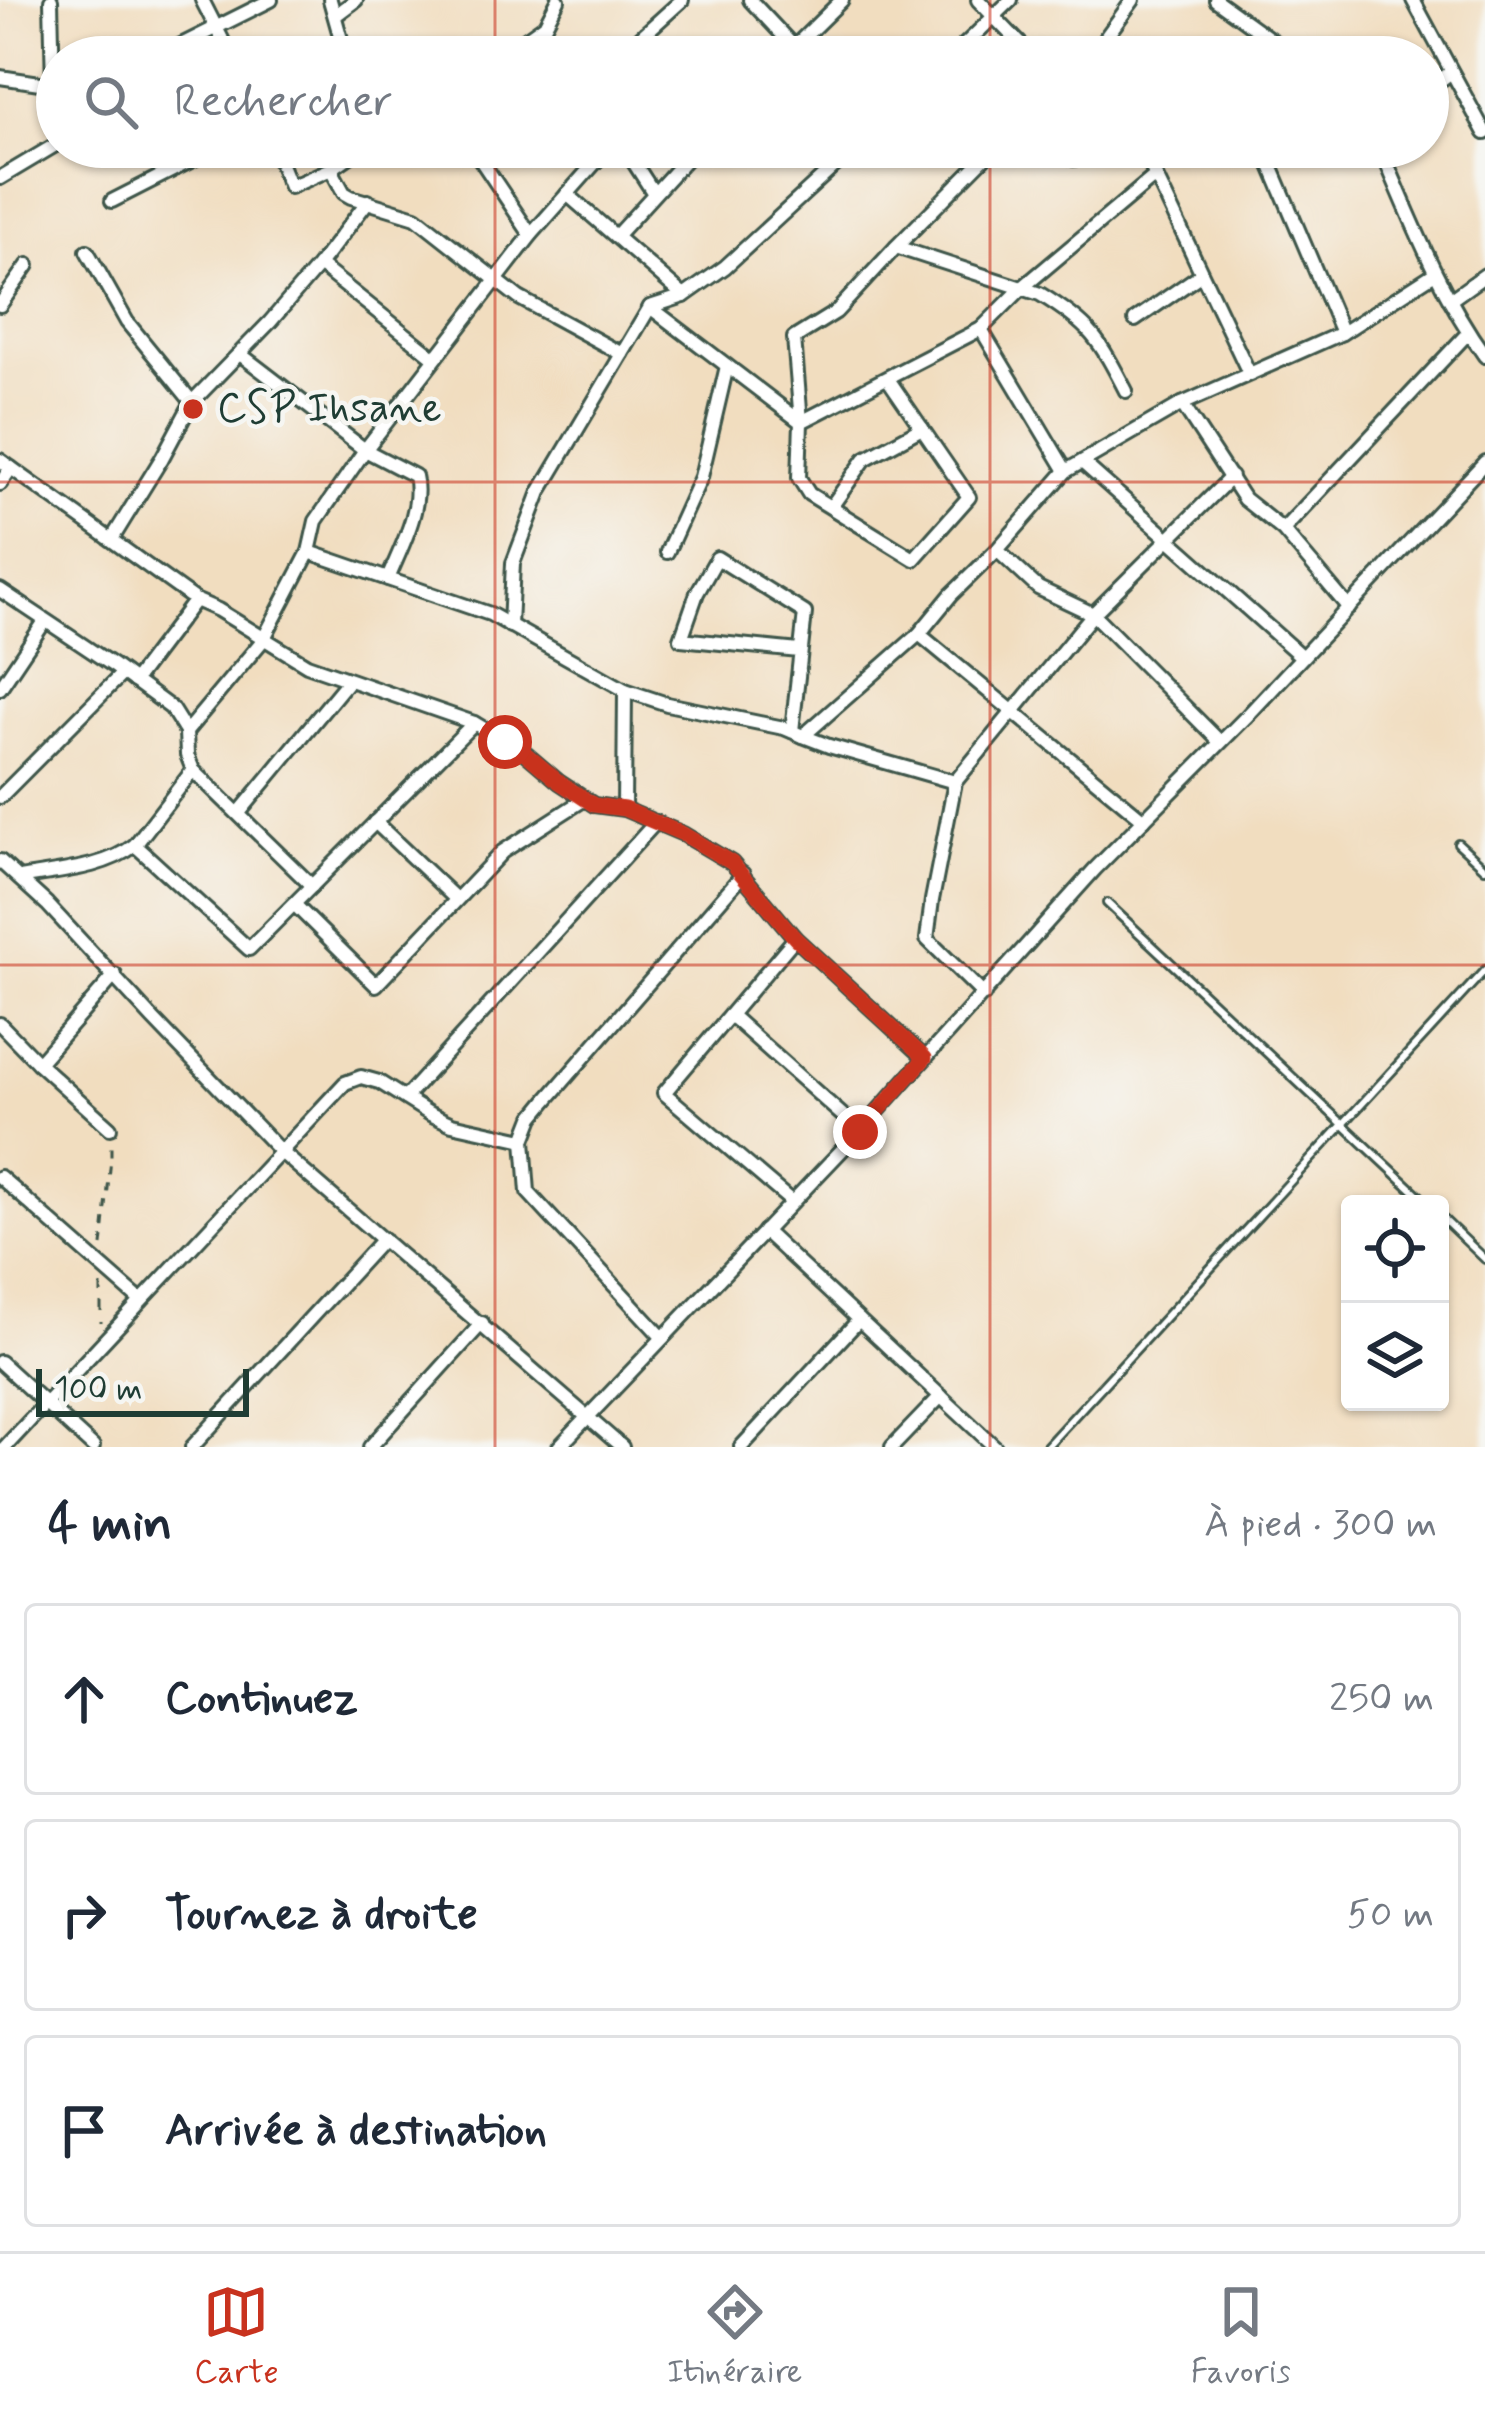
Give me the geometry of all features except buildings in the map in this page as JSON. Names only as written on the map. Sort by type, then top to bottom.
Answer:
[{"type":"street","points":[[51,0],[53,36]]},
{"type":"street","points":[[202,0],[219,36]]},
{"type":"street","points":[[199,36],[272,0]]},
{"type":"street","points":[[330,0],[341,36]]},
{"type":"street","points":[[336,15],[356,0]]},
{"type":"street","points":[[530,36],[545,25],[558,0]]},
{"type":"street","points":[[643,36],[682,0]]},
{"type":"street","points":[[750,0],[777,36]]},
{"type":"street","points":[[805,36],[842,0]]},
{"type":"street","points":[[978,0],[1012,36]]},
{"type":"street","points":[[975,36],[1011,0]]},
{"type":"street","points":[[1110,36],[1133,0]]},
{"type":"street","points":[[1216,0],[1265,36]]},
{"type":"street","points":[[1413,0],[1432,36]]},
{"type":"street","points":[[1449,68],[1485,133]]},
{"type":"street","points":[[0,77],[36,84]]},
{"type":"street","points":[[0,178],[36,157]]},
{"type":"street","points":[[112,201],[177,168]]},
{"type":"street","points":[[282,168],[290,187],[331,169],[344,193],[402,211],[430,226],[519,298],[622,354]]},
{"type":"street","points":[[486,168],[531,235]]},
{"type":"street","points":[[186,732],[263,640],[309,551],[316,521],[365,450],[531,235],[590,168]]},
{"type":"street","points":[[637,168],[653,193]]},
{"type":"street","points":[[616,236],[677,168]]},
{"type":"street","points":[[510,626],[513,562],[540,492],[650,307],[684,296],[724,268],[832,168]]},
{"type":"street","points":[[888,380],[970,497],[914,559],[809,494],[799,478],[801,422],[794,338],[836,311],[974,168]]},
{"type":"street","points":[[1151,168],[1249,373]]},
{"type":"street","points":[[1272,168],[1342,333]]},
{"type":"street","points":[[1389,168],[1435,273],[1485,356]]},
{"type":"street","points":[[801,422],[981,329],[1022,288],[1155,176]]},
{"type":"street","points":[[567,194],[684,296]]},
{"type":"street","points":[[112,539],[192,402],[319,265],[368,201]]},
{"type":"street","points":[[896,247],[1040,294],[1082,322],[1101,343],[1126,392]]},
{"type":"street","points":[[87,251],[127,322],[192,402]]},
{"type":"street","points":[[0,305],[28,265]]},
{"type":"street","points":[[319,265],[434,357]]},
{"type":"street","points":[[797,733],[920,634],[1066,471],[1182,404],[1342,333],[1435,273]]},
{"type":"street","points":[[1136,320],[1201,275]]},
{"type":"street","points":[[1450,301],[1485,275]]},
{"type":"street","points":[[650,307],[801,422]]},
{"type":"street","points":[[981,329],[1066,471]]},
{"type":"street","points":[[1283,530],[1468,333]]},
{"type":"street","points":[[240,354],[365,450],[415,476],[416,504],[388,579]]},
{"type":"street","points":[[667,552],[700,477],[728,367]]},
{"type":"street","points":[[1182,404],[1244,499],[1283,530],[1349,608]]},
{"type":"street","points":[[831,508],[865,459],[922,428]]},
{"type":"street","points":[[1082,462],[1302,658]]},
{"type":"street","points":[[559,1447],[860,1132],[1095,869],[1485,462]]},
{"type":"street","points":[[0,484],[6,464],[195,600],[307,665],[474,723],[525,753],[594,805],[624,809],[656,822],[732,863],[795,938],[925,1058]]},
{"type":"street","points":[[983,995],[927,939],[955,782],[1093,614],[1231,478]]},
{"type":"street","points":[[997,550],[1038,588],[1093,614],[1220,742]]},
{"type":"street","points":[[309,551],[490,614],[625,690],[797,733],[955,782]]},
{"type":"street","points":[[797,733],[805,613],[717,558],[697,593],[681,639],[799,651]]},
{"type":"street","points":[[0,590],[170,708],[186,732],[193,770],[312,886]]},
{"type":"street","points":[[0,797],[129,677],[195,600]]},
{"type":"street","points":[[0,688],[45,622]]},
{"type":"street","points":[[920,634],[1144,820]]},
{"type":"street","points":[[239,813],[348,681]]},
{"type":"street","points":[[624,809],[625,690]]},
{"type":"street","points":[[135,845],[249,949],[474,723]]},
{"type":"street","points":[[19,878],[106,862],[135,845],[193,770]]},
{"type":"street","points":[[295,905],[376,985],[502,852],[585,799]]},
{"type":"street","points":[[376,822],[456,899]]},
{"type":"street","points":[[405,1098],[656,822]]},
{"type":"street","points":[[0,861],[47,904],[280,1151],[622,1447]]},
{"type":"street","points":[[662,1337],[528,1192],[524,1140],[546,1101],[743,874]]},
{"type":"street","points":[[792,1202],[664,1093],[795,938]]},
{"type":"street","points":[[38,1063],[115,975]]},
{"type":"street","points":[[730,1015],[860,1132]]},
{"type":"street","points":[[0,1024],[110,1128]]},
{"type":"street","points":[[5,1447],[345,1083],[361,1077],[380,1082],[452,1124],[524,1140]]},
{"type":"street","points":[[0,1177],[141,1301]]},
{"type":"street","points":[[764,1231],[995,1447]]},
{"type":"street","points":[[192,1447],[383,1239]]},
{"type":"street","points":[[741,1447],[859,1320]]},
{"type":"street","points":[[370,1447],[482,1323]]},
{"type":"street","points":[[0,1362],[92,1447]]},
{"type":"street","points":[[892,1447],[940,1396]]},
{"type":"lane","points":[[1458,843],[1485,868]]},
{"type":"lane","points":[[1107,903],[1419,1195]]},
{"type":"lane","points":[[1046,1447],[1485,970]]},
{"type":"lane","points":[[1449,1225],[1485,1259]]},
{"type":"path","points":[[99,1346],[103,1309],[99,1264],[110,1128]]},
{"type":"place","name":"CSP Ihsane","points":[[193,409]]},
{"type":"route","points":[[505,742],[594,805],[624,809],[683,834],[732,863],[795,938],[925,1058],[860,1132]]}]
